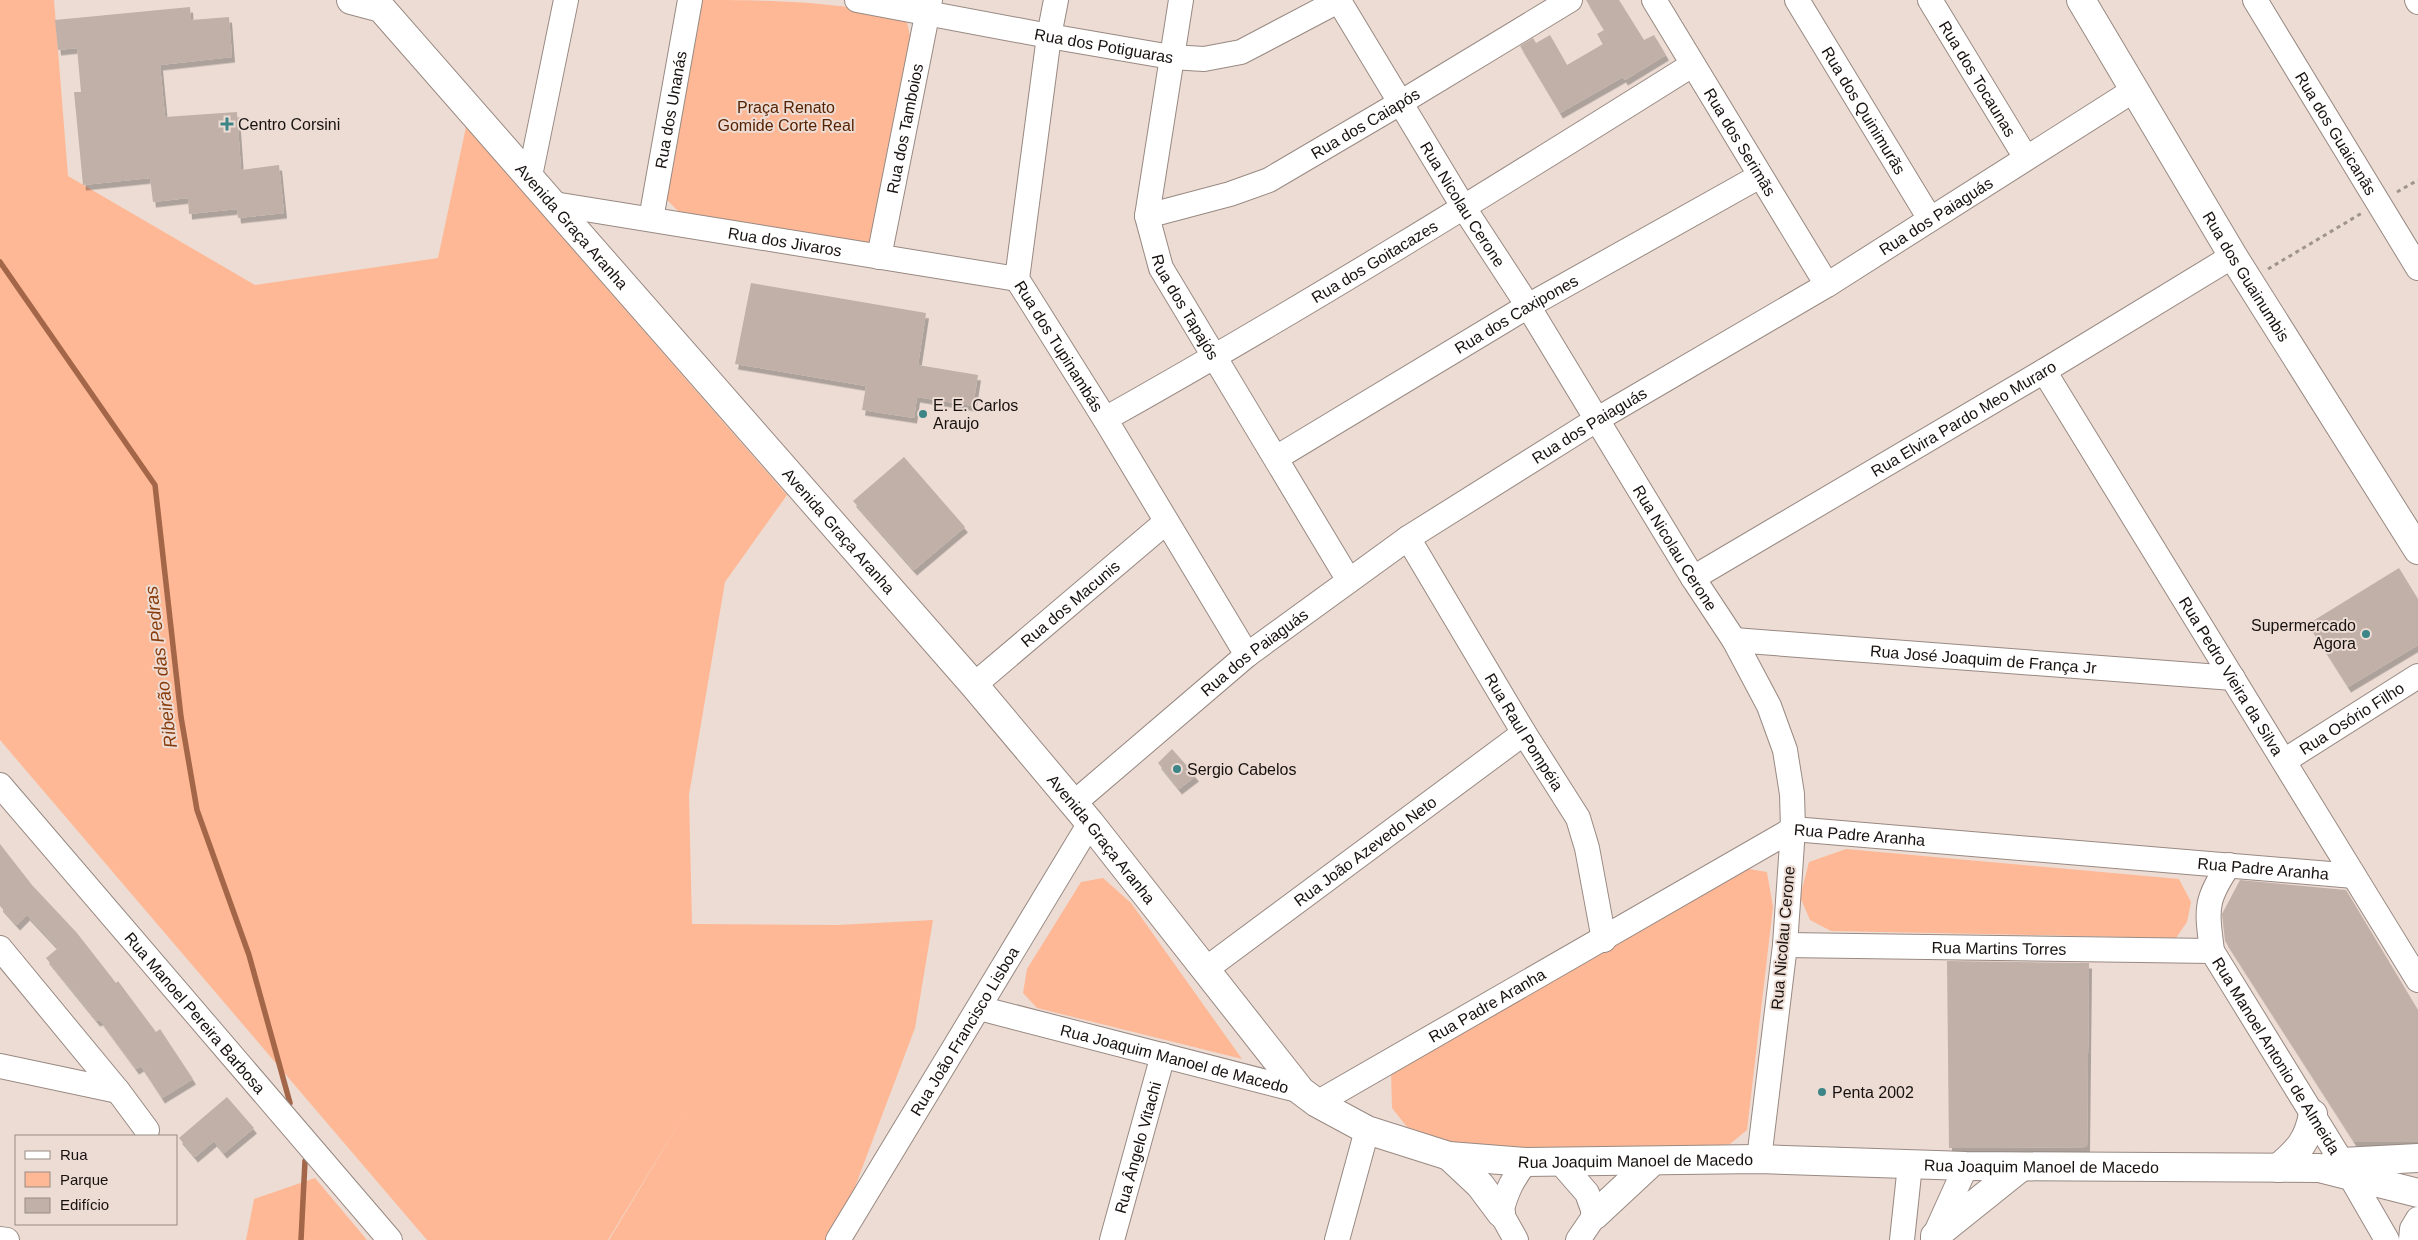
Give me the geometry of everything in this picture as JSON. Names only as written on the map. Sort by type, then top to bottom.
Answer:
[{"type":"street","name":"Avenida Graça Aranha","points":[[351,0],[382,4],[974,685],[1082,813],[1309,1097]]},
{"type":"street","points":[[530,176],[566,0]]},
{"type":"street","name":"Rua dos Unanás","points":[[651,219],[690,0]]},
{"type":"street","name":"Rua dos Potiguaras","points":[[857,0],[928,7],[1049,36],[1171,57],[1204,60],[1242,52],[1340,0]]},
{"type":"street","name":"Rua dos Tupinambás","points":[[1056,0],[1049,36],[1017,279],[1105,419],[1247,655]]},
{"type":"street","name":"Rua dos Tapajós","points":[[1181,0],[1147,216],[1161,268],[1217,357],[1348,579]]},
{"type":"street","name":"Rua Nicolau Cerone","points":[[1340,0],[1464,208],[1528,306],[1693,578],[1734,640],[1768,706],[1785,750],[1792,794],[1793,829],[1785,945],[1759,1159]]},
{"type":"street","name":"Rua dos Caiapós","points":[[1147,216],[1230,194],[1269,180],[1570,0]]},
{"type":"street","name":"Rua dos Serimãs","points":[[1654,0],[1826,286]]},
{"type":"street","name":"Rua dos Quinimurãs","points":[[1797,0],[1930,219]]},
{"type":"street","name":"Rua dos Tocaunas","points":[[1930,0],[2026,158]]},
{"type":"street","name":"Rua dos Guainumbis","points":[[2081,0],[2248,281],[2418,550]]},
{"type":"street","name":"Rua dos Guaicanãs","points":[[2255,0],[2418,268]]},
{"type":"street","name":"Rua dos Tamboios","points":[[879,257],[928,7]]},
{"type":"street","name":"Rua dos Goitacazes","points":[[1105,419],[1217,357],[1464,208],[1692,65]]},
{"type":"street","name":"Rua dos Paiaguás","points":[[1082,813],[1247,655],[1348,579],[1408,538],[1596,420],[1826,286],[2134,90]]},
{"type":"street","name":"Rua dos Caxipones","points":[[1276,458],[1528,306],[1760,176]]},
{"type":"street","name":"Rua dos Jivaros","points":[[554,204],[1017,279]]},
{"type":"street","name":"Rua Elvira Pardo Meo Muraro","points":[[1693,578],[2044,371],[2233,256]]},
{"type":"street","name":"Rua Pedro Vieira da Silva","points":[[2044,371],[2418,980]]},
{"type":"street","name":"Rua dos Macunis","points":[[974,685],[1166,522]]},
{"type":"street","name":"Rua Raul Pompéia","points":[[1408,538],[1524,734],[1578,818],[1587,848],[1604,940]]},
{"type":"street","name":"Rua José Joaquim de França Jr","points":[[1734,640],[2233,678]]},
{"type":"street","name":"Rua Osório Filho","points":[[2284,761],[2418,676]]},
{"type":"street","name":"Rua João Azevedo Neto","points":[[1206,969],[1524,734]]},
{"type":"street","name":"Rua Manoel Pereira Barbosa","points":[[0,785],[390,1240]]},
{"type":"street","name":"Rua João Francisco Lisboa","points":[[838,1240],[979,1008],[1082,813]]},
{"type":"street","name":"Rua Padre Aranha","points":[[1309,1097],[1604,940],[1793,829],[2354,876]]},
{"type":"street","name":"Rua Manoel Antonio de Almeida","points":[[2229,865],[2213,888],[2207,912],[2212,951],[2313,1114],[2337,1169],[2387,1240]]},
{"type":"street","name":"Rua Martins Torres","points":[[1785,945],[2212,951]]},
{"type":"street","points":[[0,948],[118,1091],[147,1130]]},
{"type":"street","name":"Rua Joaquim Manoel de Macedo","points":[[979,1008],[1163,1055],[1309,1097],[1367,1130],[1449,1156],[1526,1162],[1759,1159],[2021,1167],[2337,1169]]},
{"type":"street","name":"Rua Ângelo Vitachi","points":[[1112,1240],[1163,1055]]},
{"type":"street","points":[[0,1066],[118,1091]]},
{"type":"street","points":[[2278,1168],[2303,1144],[2310,1131],[2313,1114]]},
{"type":"street","points":[[1337,1240],[1367,1130]]},
{"type":"street","points":[[1449,1156],[1480,1185],[1501,1213],[1516,1240]]},
{"type":"street","points":[[2337,1169],[2418,1158]]},
{"type":"street","points":[[1578,1240],[1595,1215],[1653,1161]]},
{"type":"street","points":[[1501,1213],[1512,1179],[1526,1162]]},
{"type":"street","points":[[1560,1162],[1586,1193],[1595,1215]]},
{"type":"street","points":[[1902,1240],[1910,1165]]},
{"type":"street","points":[[1934,1238],[1966,1166]]},
{"type":"street","points":[[1934,1238],[2021,1167]]},
{"type":"street","points":[[2337,1169],[2418,1193]]},
{"type":"street","points":[[2411,1240],[2412,1230],[2418,1219]]},
{"type":"street","points":[[0,1239],[7,1240]]},
{"type":"path","points":[[2248,281],[2418,180]]},
{"type":"green space","points":[[0,0],[54,0],[68,176],[255,285],[438,258],[466,127],[787,495],[725,582],[689,795],[692,924],[837,925],[933,920],[915,1028],[835,1240],[609,1240],[687,1110],[608,1240],[427,1240],[0,740]]},
{"type":"green space","name":"Praça Renato Gomide Corte Real","points":[[698,0],[777,1],[835,5],[862,9],[907,22],[913,50],[875,236],[866,245],[678,211],[666,199]]},
{"type":"green space","points":[[1846,849],[2179,879],[2191,902],[2187,922],[2176,938],[1831,931],[1810,920],[1800,897],[1809,862]]},
{"type":"green space","points":[[1743,868],[1767,872],[1773,907],[1747,1130],[1730,1144],[1700,1148],[1473,1149],[1407,1127],[1392,1108],[1391,1072]]},
{"type":"green space","points":[[1103,878],[1131,903],[1242,1059],[1037,1008],[1023,993],[1027,969],[1081,882]]},
{"type":"green space","points":[[315,1178],[367,1240],[246,1240],[254,1199]]},
{"type":"building","points":[[1586,0],[1619,0],[1644,40],[1654,35],[1666,55],[1625,80],[1623,77],[1560,113],[1520,46],[1533,38],[1536,43],[1550,35],[1567,65],[1603,44],[1597,34],[1604,30]]},
{"type":"building","points":[[190,7],[191,20],[229,17],[232,57],[160,65],[165,117],[237,112],[241,170],[279,165],[284,213],[238,218],[237,209],[189,214],[188,198],[153,202],[150,178],[83,185],[74,92],[81,92],[77,48],[58,50],[55,20]]},
{"type":"building","points":[[751,283],[926,313],[918,365],[978,375],[973,406],[917,397],[914,418],[862,410],[866,386],[735,364]]},
{"type":"building","points":[[904,457],[965,527],[914,570],[853,501]]},
{"type":"building","name":"Supermercado Agora","points":[[2399,568],[2418,599],[2418,645],[2348,687],[2308,624]]},
{"type":"building","name":"Sergio Cabelos","points":[[1172,749],[1196,776],[1179,789],[1158,763]]},
{"type":"building","points":[[0,844],[32,885],[77,933],[116,983],[118,981],[156,1032],[160,1029],[193,1079],[162,1098],[141,1066],[136,1069],[100,1020],[97,1021],[46,958],[58,948],[27,915],[17,925],[0,906]]},
{"type":"building","points":[[2240,880],[2346,890],[2418,1010],[2418,1142],[2354,1142],[2225,941],[2222,914]]},
{"type":"building","points":[[1947,961],[2089,963],[2087,1147],[1949,1148]]},
{"type":"building","points":[[227,1097],[254,1128],[224,1153],[214,1141],[195,1157],[179,1138]]},
{"type":"waterway","name":"Ribeirão das Pedras","points":[[0,262],[155,485],[181,717],[197,810],[249,955],[290,1103]]},
{"type":"waterway","name":"Ribeirão das Pedras","points":[[301,1240],[305,1161]]},
{"type":"place","name":"Centro Corsini","points":[[227,124]]},
{"type":"place","name":"E. E. Carlos Araujo","points":[[923,414]]},
{"type":"place","name":"Supermercado Agora","points":[[2366,634]]},
{"type":"place","name":"Sergio Cabelos","points":[[1177,769]]},
{"type":"place","name":"Penta 2002","points":[[1822,1092]]}]
